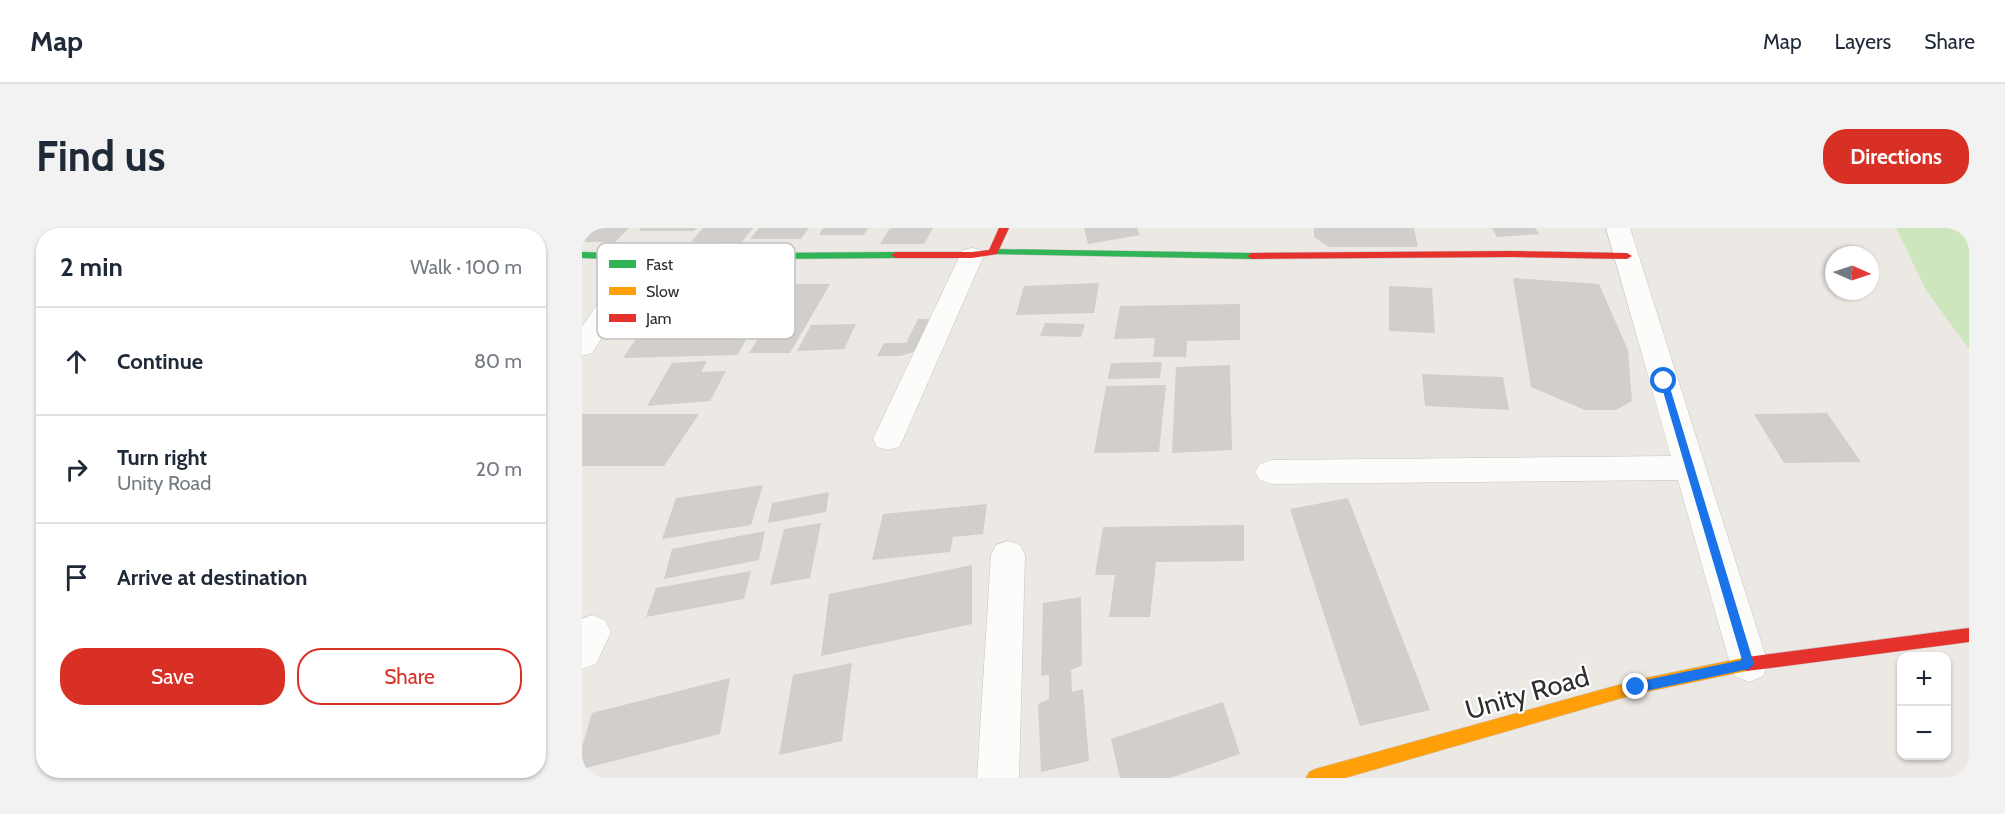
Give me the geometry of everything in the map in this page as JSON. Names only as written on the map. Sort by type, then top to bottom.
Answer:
[{"type":"street","points":[[888,439],[982,253],[1004,228]]},
{"type":"street","points":[[795,255],[982,253],[1229,256],[1522,254],[1622,242],[1749,664]]},
{"type":"street","points":[[582,255],[597,256]]},
{"type":"street","points":[[582,347],[597,324]]},
{"type":"street","points":[[1271,472],[1690,468]]},
{"type":"street","points":[[998,778],[1008,555]]},
{"type":"street","name":"Unity Road","points":[[1315,778],[1636,687],[1749,664],[1969,635]]},
{"type":"green space","points":[[1896,228],[1969,228],[1969,349],[1926,290]]},
{"type":"building","points":[[582,228],[629,228],[615,242],[582,242]]},
{"type":"building","points":[[641,228],[697,228],[694,231],[639,231]]},
{"type":"building","points":[[703,228],[753,228],[741,243],[691,242]]},
{"type":"building","points":[[759,228],[809,228],[801,239],[750,239]]},
{"type":"building","points":[[823,228],[868,228],[864,235],[819,235]]},
{"type":"building","points":[[890,228],[933,228],[924,244],[880,244]]},
{"type":"building","points":[[1084,228],[1137,228],[1140,235],[1088,244]]},
{"type":"building","points":[[1314,228],[1414,228],[1418,247],[1329,247],[1314,237]]},
{"type":"building","points":[[1492,228],[1535,228],[1539,234],[1497,237]]},
{"type":"building","points":[[1513,278],[1599,284],[1628,350],[1632,401],[1616,410],[1585,410],[1531,387]]},
{"type":"building","points":[[1099,283],[1094,313],[1016,315],[1024,286]]},
{"type":"building","points":[[795,284],[830,284],[790,353],[749,353],[758,339],[795,339]]},
{"type":"building","points":[[1389,286],[1432,288],[1435,333],[1389,331]]},
{"type":"building","points":[[1240,304],[1240,340],[1187,341],[1186,357],[1153,357],[1155,338],[1114,339],[1120,306]]},
{"type":"building","points":[[918,319],[936,319],[920,350],[900,356],[877,356],[884,343],[906,343]]},
{"type":"building","points":[[1045,323],[1085,324],[1081,337],[1040,336]]},
{"type":"building","points":[[856,324],[844,349],[797,351],[811,325]]},
{"type":"building","points":[[636,339],[747,339],[737,355],[623,358]]},
{"type":"building","points":[[707,361],[701,372],[726,371],[710,401],[647,406],[672,363]]},
{"type":"building","points":[[1162,362],[1160,378],[1108,379],[1111,363]]},
{"type":"building","points":[[1230,365],[1232,450],[1172,453],[1176,367]]},
{"type":"building","points":[[1422,374],[1503,377],[1509,410],[1425,406]]},
{"type":"building","points":[[1166,385],[1159,452],[1094,453],[1106,386]]},
{"type":"building","points":[[1827,413],[1861,462],[1784,463],[1754,414]]},
{"type":"building","points":[[582,414],[699,414],[664,466],[582,466]]},
{"type":"building","points":[[763,485],[751,525],[662,539],[676,498]]},
{"type":"building","points":[[829,492],[826,512],[768,523],[772,503]]},
{"type":"building","points":[[1348,498],[1430,710],[1360,726],[1290,509]]},
{"type":"building","points":[[987,504],[983,534],[953,537],[950,552],[872,560],[883,514]]},
{"type":"building","points":[[821,523],[810,578],[770,585],[784,529]]},
{"type":"building","points":[[1244,525],[1244,561],[1156,562],[1150,617],[1109,617],[1115,575],[1095,575],[1103,527]]},
{"type":"building","points":[[765,531],[759,560],[664,579],[672,549]]},
{"type":"building","points":[[972,565],[972,624],[821,656],[829,594]]},
{"type":"building","points":[[751,571],[744,599],[646,617],[656,588]]},
{"type":"building","points":[[1081,597],[1082,665],[1071,670],[1072,692],[1083,689],[1089,761],[1041,772],[1038,704],[1049,699],[1049,675],[1041,676],[1043,603]]},
{"type":"building","points":[[852,663],[842,741],[779,755],[793,675]]},
{"type":"building","points":[[730,678],[720,734],[582,769],[582,747],[592,713]]},
{"type":"building","points":[[1223,702],[1240,754],[1170,778],[1120,778],[1111,739]]},
{"type":"traffic: fast","points":[[993,252],[1252,256]]},
{"type":"traffic: fast","points":[[582,255],[597,256]]},
{"type":"traffic: fast","points":[[795,256],[896,255]]},
{"type":"traffic: slow","points":[[1315,778],[1636,687],[1747,664]]},
{"type":"traffic: jam","points":[[896,255],[972,255],[993,252],[1004,228]]},
{"type":"traffic: jam","points":[[1252,256],[1512,254],[1627,256]]},
{"type":"traffic: jam","points":[[1747,664],[1969,635]]},
{"type":"route","points":[[1636,687],[1749,664],[1664,381]]}]
